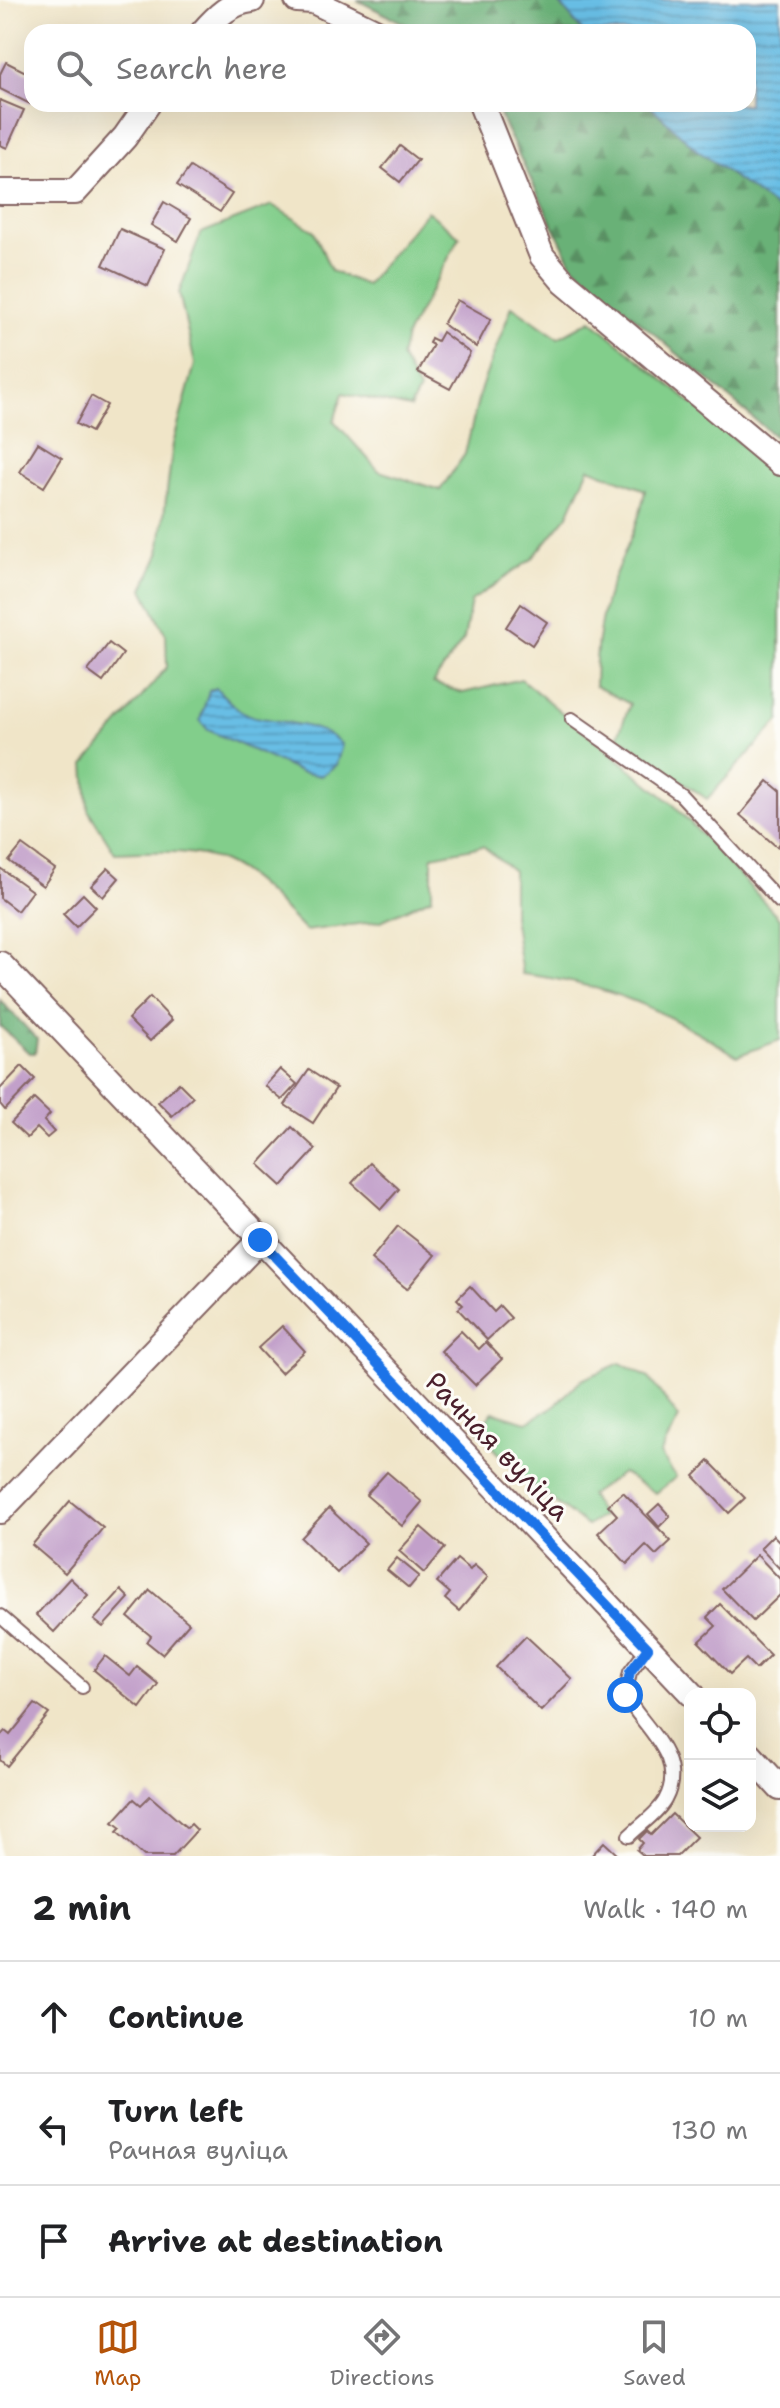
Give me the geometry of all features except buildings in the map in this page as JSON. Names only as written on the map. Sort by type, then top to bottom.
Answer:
[{"type":"street","points":[[210,24],[241,1],[252,0]]},
{"type":"street","points":[[297,0],[313,1],[360,24]]},
{"type":"street","points":[[0,192],[75,192],[125,137],[142,112]]},
{"type":"street","points":[[484,112],[542,256],[564,282],[780,463]]},
{"type":"street","name":"Рачная вуліца","points":[[0,964],[686,1688]]},
{"type":"street","points":[[0,1511],[260,1240]]},
{"type":"street","points":[[755,1760],[780,1788]]},
{"type":"lane","points":[[572,719],[681,795],[780,902]]},
{"type":"lane","points":[[0,1616],[82,1687]]},
{"type":"lane","points":[[629,1836],[665,1801],[670,1783],[671,1761],[625,1695],[630,1672],[648,1648]]},
{"type":"green space","points":[[357,0],[557,0],[576,24],[405,24]]},
{"type":"green space","points":[[498,112],[657,112],[697,150],[780,211],[780,441],[572,264]]},
{"type":"green space","points":[[272,205],[314,231],[331,271],[366,285],[427,211],[460,237],[406,336],[401,357],[419,390],[410,408],[343,393],[334,421],[379,471],[440,490],[465,454],[481,388],[512,306],[558,338],[591,320],[771,469],[780,485],[780,720],[707,799],[618,736],[630,704],[595,686],[603,611],[638,519],[645,490],[589,468],[568,515],[532,559],[471,601],[464,639],[433,683],[463,693],[521,679],[673,804],[780,919],[780,1040],[737,1056],[660,1012],[609,992],[522,974],[513,916],[513,871],[483,846],[432,856],[432,897],[381,921],[305,931],[259,886],[222,861],[179,852],[115,853],[88,810],[85,764],[167,667],[166,635],[143,589],[159,554],[173,444],[195,364],[179,293],[201,233]]},
{"type":"green space","points":[[0,1000],[37,1039],[35,1053],[29,1053],[0,1026]]},
{"type":"green space","points":[[620,1363],[649,1378],[679,1418],[660,1454],[676,1477],[656,1493],[622,1473],[590,1495],[602,1516],[587,1526],[517,1474],[477,1429],[493,1412],[527,1422],[552,1408],[581,1380]]},
{"type":"water","points":[[557,0],[780,0],[780,211],[697,150],[657,112],[756,112],[756,24],[576,24]]},
{"type":"water","points":[[216,688],[249,715],[325,732],[342,745],[336,765],[321,776],[300,772],[208,730],[200,720],[209,691]]},
{"type":"route","points":[[260,1240],[648,1648],[630,1672],[625,1695]]}]
